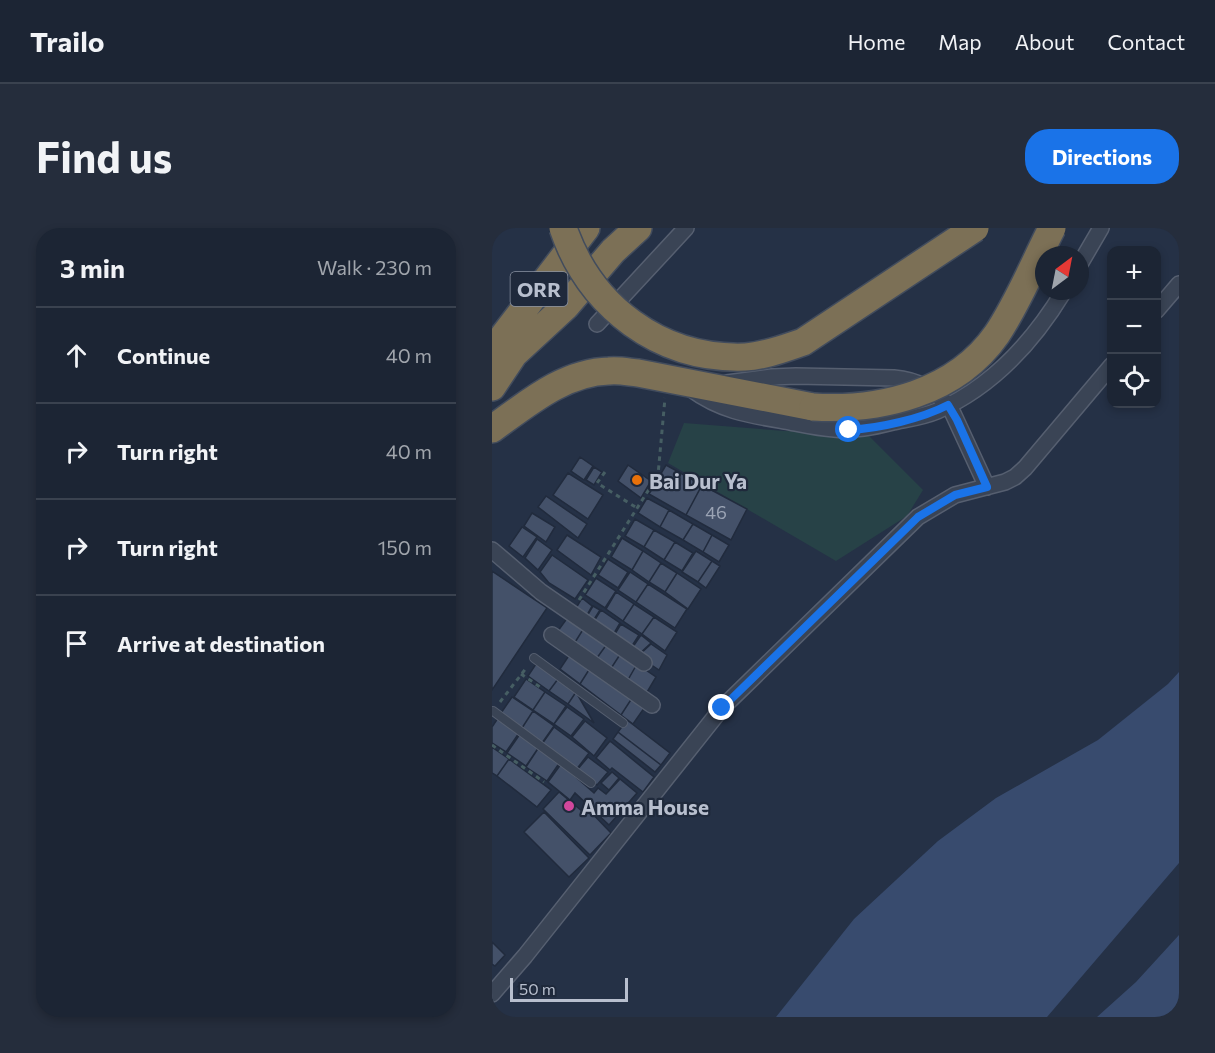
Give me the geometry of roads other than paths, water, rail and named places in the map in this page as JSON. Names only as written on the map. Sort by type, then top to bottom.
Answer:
[{"type":"highway","points":[[563,228],[576,259],[592,285],[607,303],[639,328],[683,348],[703,354],[747,357],[803,342],[975,228]]},
{"type":"highway","name":"ORR","points":[[492,387],[503,352],[586,228]]},
{"type":"highway","points":[[503,352],[566,306],[613,251],[629,228]]},
{"type":"highway","points":[[613,251],[638,228]]},
{"type":"highway","points":[[492,429],[557,384],[581,375],[608,370],[638,373],[813,407],[843,408],[892,402],[935,385],[971,362],[984,350],[1004,323],[1052,228]]},
{"type":"street","points":[[597,324],[686,228]]},
{"type":"street","points":[[1089,249],[1101,228]]},
{"type":"street","points":[[1161,305],[1179,284]]},
{"type":"street","points":[[684,382],[708,401],[723,408],[752,416],[834,429],[863,429],[923,416],[978,388],[1005,365],[1030,340],[1058,300]]},
{"type":"street","points":[[492,994],[525,956],[722,708],[918,517],[955,495],[1005,482],[1024,468],[1107,371]]},
{"type":"street","points":[[684,382],[772,377],[909,379],[921,383],[948,405],[987,487]]},
{"type":"street","points":[[492,550],[541,592],[644,663]]},
{"type":"street","points":[[552,635],[652,705]]},
{"type":"lane","points":[[534,658],[623,723]]},
{"type":"lane","points":[[493,711],[591,783]]},
{"type":"water","points":[[1179,672],[1179,863],[1047,1017],[776,1017],[854,919],[938,841],[996,798],[1098,740],[1168,684]]},
{"type":"water","points":[[1179,935],[1179,1017],[1097,1017],[1136,982]]},
{"type":"place","name":"Bai Dur Ya","points":[[637,480]]},
{"type":"place","name":"Amma House","points":[[569,806]]}]
